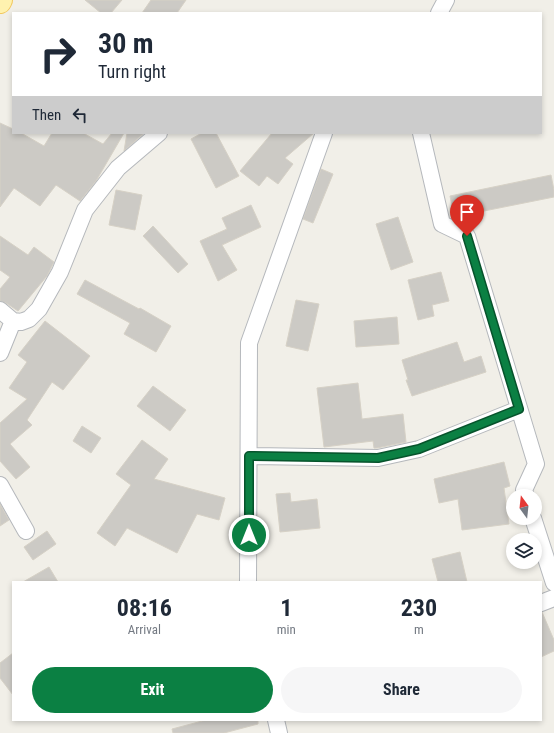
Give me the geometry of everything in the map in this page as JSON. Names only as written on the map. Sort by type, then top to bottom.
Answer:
[{"type":"street","points":[[440,12],[446,0]]},
{"type":"street","points":[[0,310],[13,321],[21,322],[29,319],[39,309],[60,272],[85,210],[118,168],[158,134]]},
{"type":"street","points":[[248,581],[249,343],[324,134]]},
{"type":"street","points":[[421,134],[442,224],[467,236],[536,464],[524,489]]},
{"type":"street","points":[[0,352],[13,321]]},
{"type":"street","points":[[249,456],[378,458],[419,449],[519,409]]},
{"type":"street","points":[[0,485],[26,532]]},
{"type":"street","points":[[535,525],[554,583]]},
{"type":"street","points":[[542,603],[554,598]]},
{"type":"street","points":[[276,721],[279,733]]},
{"type":"building","points":[[85,0],[122,0],[112,12],[100,12]]},
{"type":"building","points":[[151,0],[186,0],[178,12],[143,12]]},
{"type":"building","points":[[0,123],[12,129],[12,134],[23,134],[44,146],[51,134],[85,134],[103,144],[111,134],[123,134],[96,181],[80,201],[56,185],[40,206],[14,188],[0,207]]},
{"type":"building","points":[[127,134],[143,134],[124,151]]},
{"type":"building","points":[[200,134],[217,134],[239,176],[216,188],[191,139]]},
{"type":"building","points":[[271,134],[313,134],[285,158],[293,164],[278,184],[267,176],[259,186],[240,171]]},
{"type":"building","points":[[321,169],[333,174],[313,223],[303,219]]},
{"type":"building","points":[[551,175],[554,197],[454,217],[450,196]]},
{"type":"building","points":[[116,190],[142,195],[135,230],[109,225]]},
{"type":"building","points":[[251,205],[261,227],[222,245],[237,270],[218,281],[200,241],[227,229],[222,218]]},
{"type":"building","points":[[398,217],[413,262],[391,270],[376,224]]},
{"type":"building","points":[[153,226],[188,264],[178,273],[143,236]]},
{"type":"building","points":[[0,236],[28,255],[34,247],[54,262],[47,276],[18,311],[0,301],[0,289],[10,277],[0,270]]},
{"type":"building","points":[[441,272],[449,301],[432,305],[434,316],[418,320],[408,280]]},
{"type":"building","points":[[85,280],[139,309],[140,308],[171,326],[156,352],[124,334],[130,323],[77,294]]},
{"type":"building","points":[[296,300],[319,304],[308,351],[286,346]]},
{"type":"building","points":[[397,317],[399,344],[356,347],[354,321]]},
{"type":"building","points":[[45,321],[90,356],[63,390],[52,382],[27,420],[32,425],[10,444],[30,467],[16,479],[0,461],[0,423],[27,399],[9,388],[27,362],[18,355]]},
{"type":"building","points":[[457,342],[464,362],[481,356],[486,372],[412,396],[406,380],[408,380],[402,360]]},
{"type":"building","points":[[358,383],[362,419],[403,414],[406,442],[377,448],[374,448],[373,441],[324,447],[317,388]]},
{"type":"building","points":[[153,386],[186,410],[170,431],[137,406]]},
{"type":"building","points":[[82,426],[101,438],[91,453],[73,441]]},
{"type":"building","points":[[142,440],[168,459],[154,479],[225,498],[219,520],[197,514],[177,553],[127,528],[115,546],[97,533],[131,485],[116,474]]},
{"type":"building","points":[[504,462],[510,486],[504,488],[506,502],[506,524],[462,530],[458,499],[439,503],[434,479]]},
{"type":"building","points":[[290,493],[291,502],[317,499],[320,528],[280,532],[276,494]]},
{"type":"building","points":[[0,504],[9,520],[0,526]]},
{"type":"building","points":[[47,531],[56,544],[33,560],[24,547]]},
{"type":"building","points":[[460,552],[467,581],[438,581],[432,559]]},
{"type":"building","points":[[49,567],[57,581],[25,581]]},
{"type":"building","points":[[542,612],[554,640],[554,651],[542,657]]},
{"type":"building","points":[[12,654],[12,694],[0,678],[0,663]]},
{"type":"building","points":[[202,721],[258,721],[258,724],[224,733],[173,733],[172,729]]},
{"type":"route","points":[[249,535],[249,456],[378,458],[419,449],[519,409],[467,236]]}]
